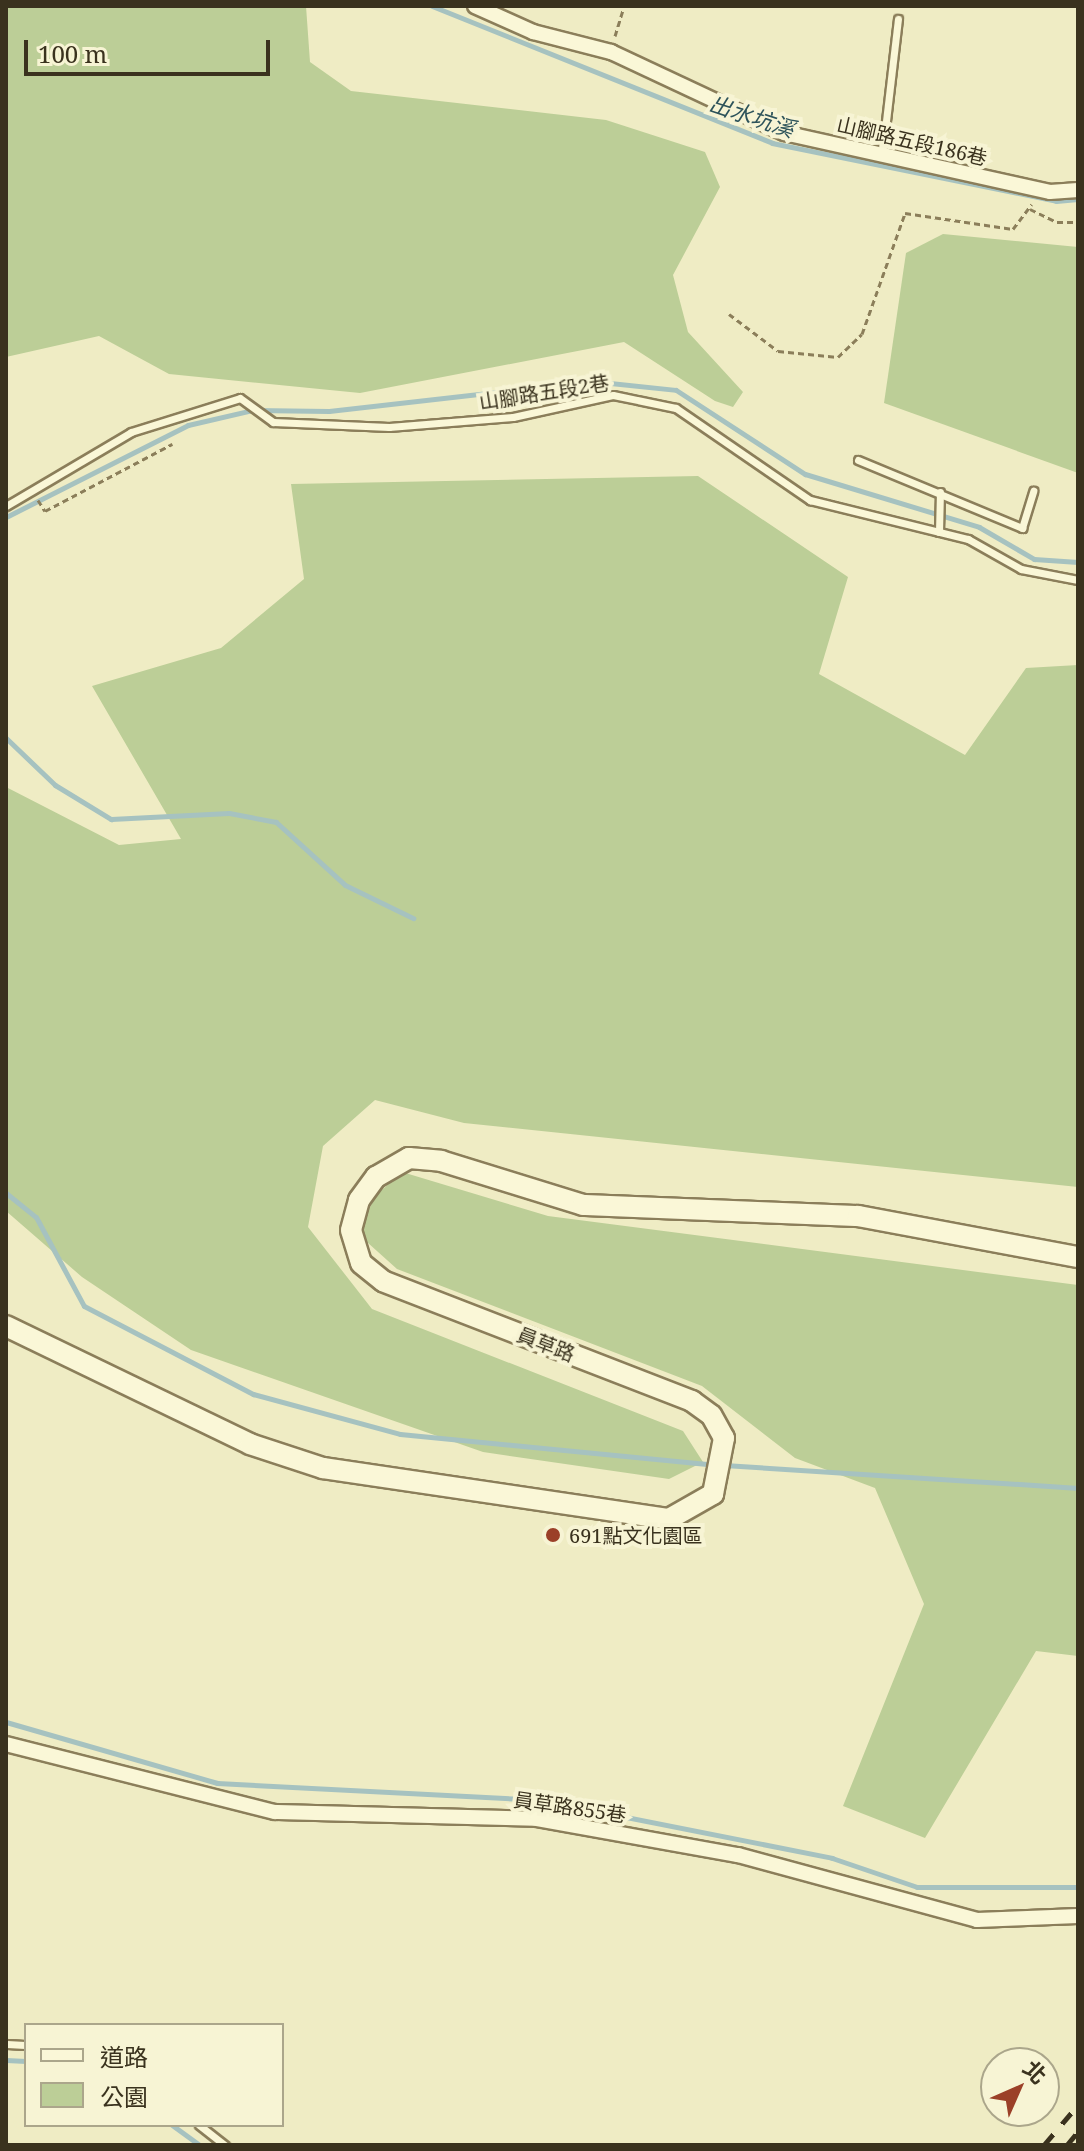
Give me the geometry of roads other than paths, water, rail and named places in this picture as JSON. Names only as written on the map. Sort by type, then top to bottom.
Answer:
[{"type":"main road","name":"員草路","points":[[6,1326],[250,1444],[323,1468],[669,1519],[713,1494],[724,1438],[711,1415],[692,1401],[383,1281],[361,1263],[351,1230],[376,1177],[409,1158],[441,1161],[583,1205],[858,1216],[1078,1257]]},
{"type":"street","name":"山腳路五段186巷","points":[[475,6],[533,32],[611,52],[784,133],[1050,192],[1078,190]]},
{"type":"street","name":"員草路855巷","points":[[6,1744],[275,1812],[537,1819],[738,1855],[977,1920],[1078,1916]]},
{"type":"lane","points":[[882,155],[898,19]]},
{"type":"lane","name":"山腳路五段2巷","points":[[6,506],[33,493],[131,432],[212,404],[250,401],[273,422],[420,424],[513,417],[613,395],[676,408],[810,500],[939,532],[1054,580],[1078,580]]},
{"type":"lane","points":[[858,460],[1022,528],[1033,491]]},
{"type":"lane","points":[[939,532],[940,492]]},
{"type":"lane","points":[[202,2127],[225,2145]]},
{"type":"waterway","name":"出水坑溪","points":[[432,6],[772,143],[1056,201],[1078,199]]},
{"type":"waterway","points":[[6,517],[188,425],[253,410],[329,411],[591,381],[676,390],[805,474],[979,527],[1034,559],[1078,562]]},
{"type":"waterway","points":[[6,738],[55,785],[111,819],[229,813],[276,822],[345,885],[413,918]]},
{"type":"waterway","points":[[6,1193],[36,1217],[84,1306],[253,1394],[400,1434],[714,1465]]},
{"type":"waterway","points":[[724,1465],[1078,1488]]},
{"type":"waterway","points":[[6,1722],[217,1783],[540,1800],[832,1858],[917,1887],[1078,1887]]},
{"type":"waterway","points":[[6,2060],[24,2061]]},
{"type":"waterway","points":[[175,2127],[200,2145]]},
{"type":"railway","points":[[1044,2145],[1078,2105]]},
{"type":"railway","points":[[1067,2145],[1078,2132]]},
{"type":"place","name":"691點文化園區","points":[[553,1535]]}]
